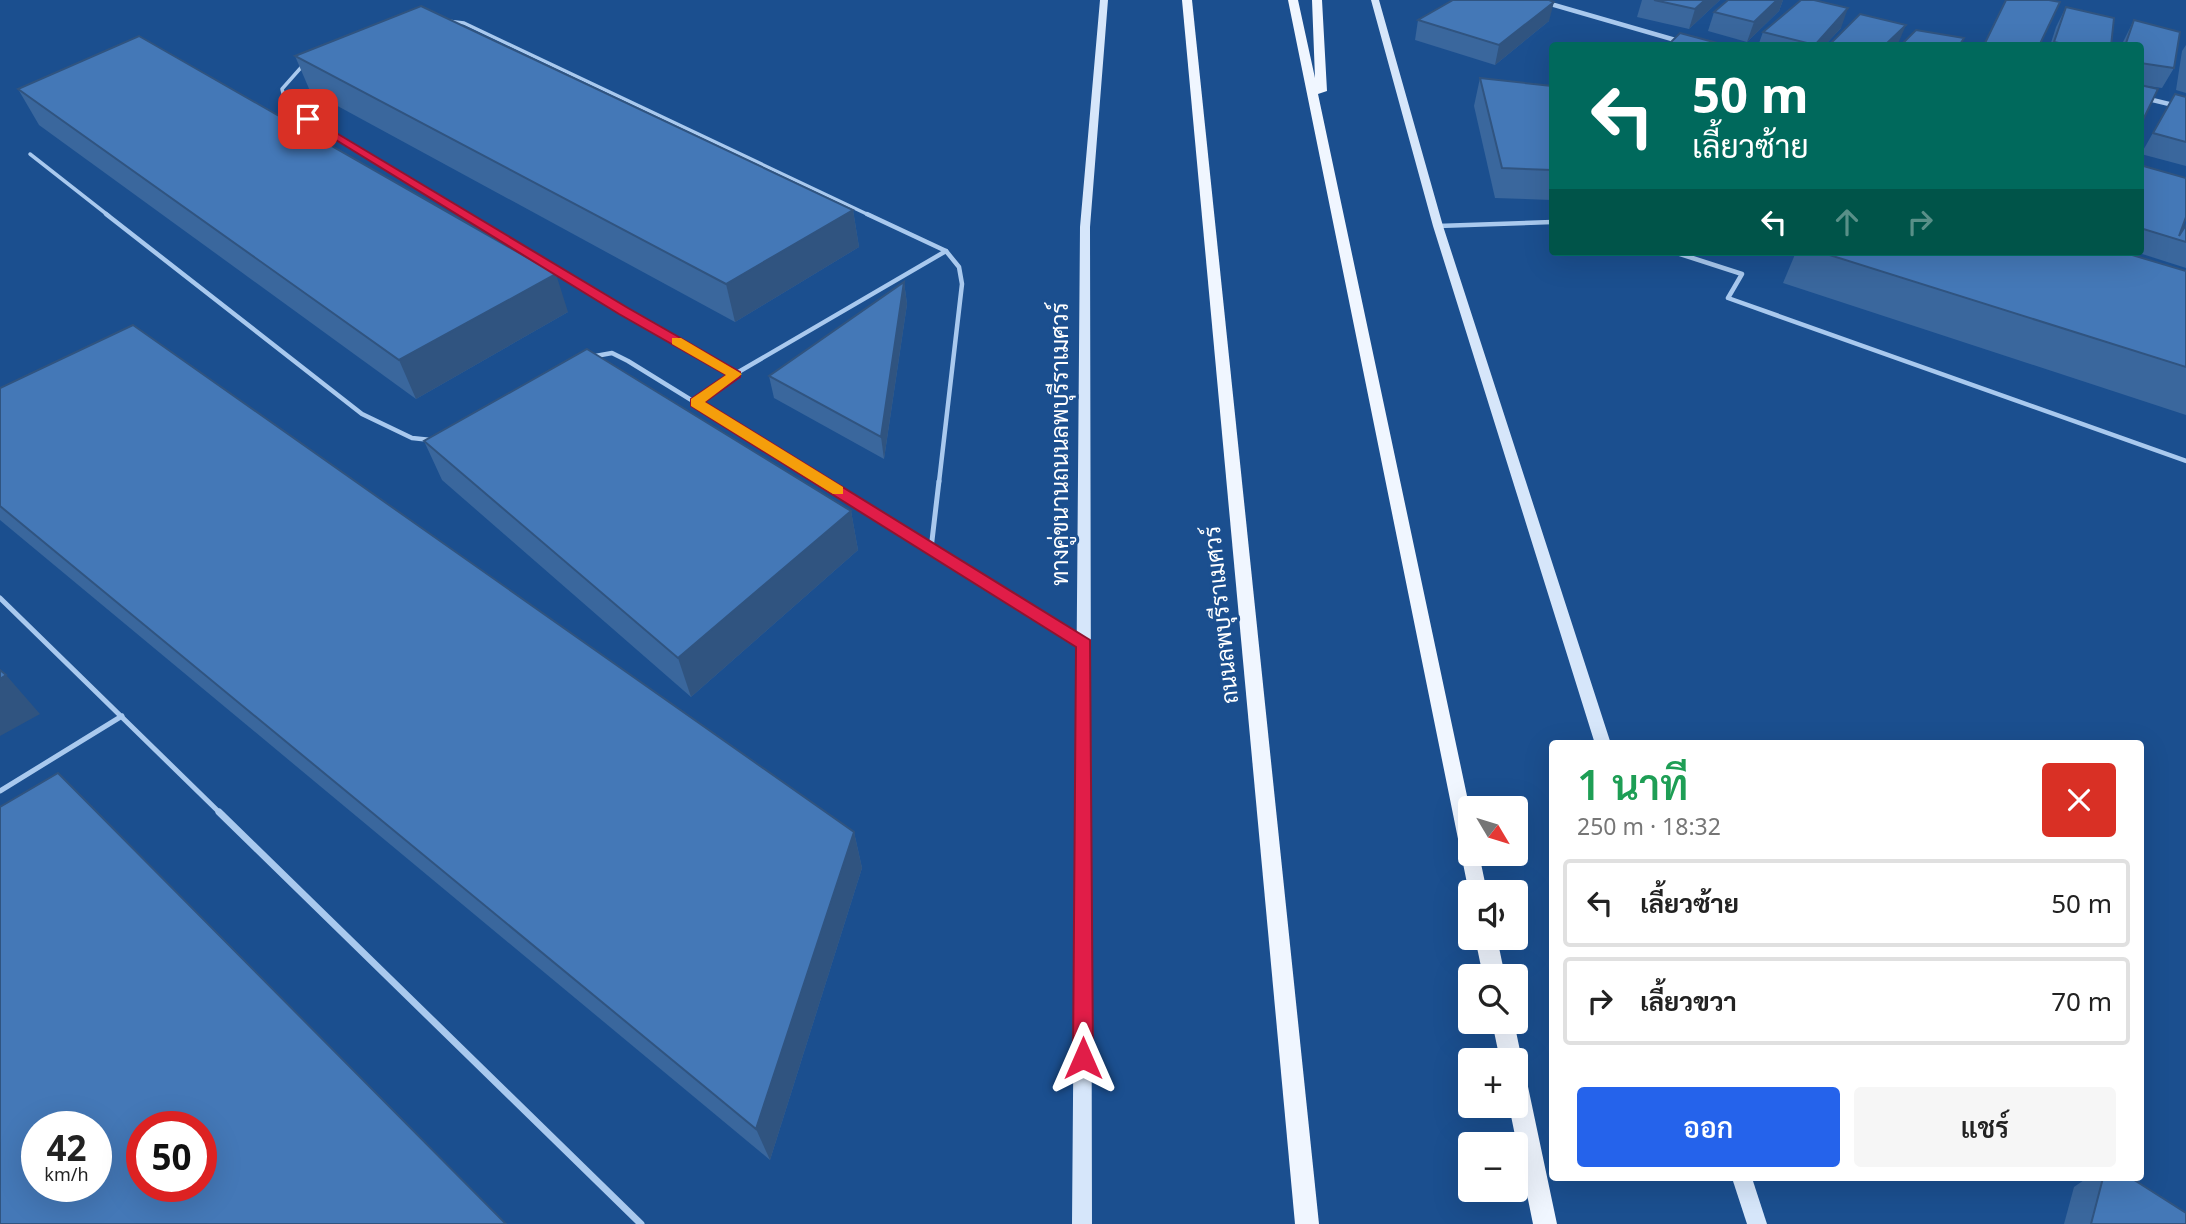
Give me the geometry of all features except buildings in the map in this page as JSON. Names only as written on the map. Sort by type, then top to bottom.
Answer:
[{"type":"main road","name":"ทางคู่ขนานถนนลพบุรีราเมศวร์","points":[[1082,1224],[1085,227],[1104,0]]},
{"type":"main road","name":"ถนนลพบุรีราเมศวร์","points":[[1187,0],[1307,1224]]},
{"type":"main road","points":[[1293,0],[1475,880]]},
{"type":"main road","points":[[1317,0],[1323,142]]},
{"type":"main road","points":[[1376,0],[1438,226],[1602,740]]},
{"type":"main road","points":[[1523,1118],[1545,1224]]},
{"type":"main road","points":[[1743,1181],[1757,1224]]},
{"type":"street","points":[[1537,0],[1682,42]]},
{"type":"street","points":[[2144,98],[2186,108]]},
{"type":"lane","points":[[443,21],[464,23],[946,251],[958,267],[962,285],[931,549]]},
{"type":"lane","points":[[312,60],[292,74],[282,89],[286,105],[624,311],[735,374]]},
{"type":"lane","points":[[30,154],[362,414],[412,438],[443,441]]},
{"type":"lane","points":[[1438,226],[1549,222]]},
{"type":"lane","points":[[695,402],[735,374],[946,251]]},
{"type":"lane","points":[[1686,256],[1742,274],[1728,298],[2186,461]]},
{"type":"lane","points":[[580,363],[591,356],[612,353],[1084,644]]},
{"type":"lane","points":[[0,598],[641,1224]]},
{"type":"lane","points":[[0,791],[122,716]]},
{"type":"slow traffic","points":[[677,341],[735,374],[695,402],[838,491]]},
{"type":"route","points":[[308,119],[624,311],[735,374],[695,402],[1084,644],[1083,1058]]}]
